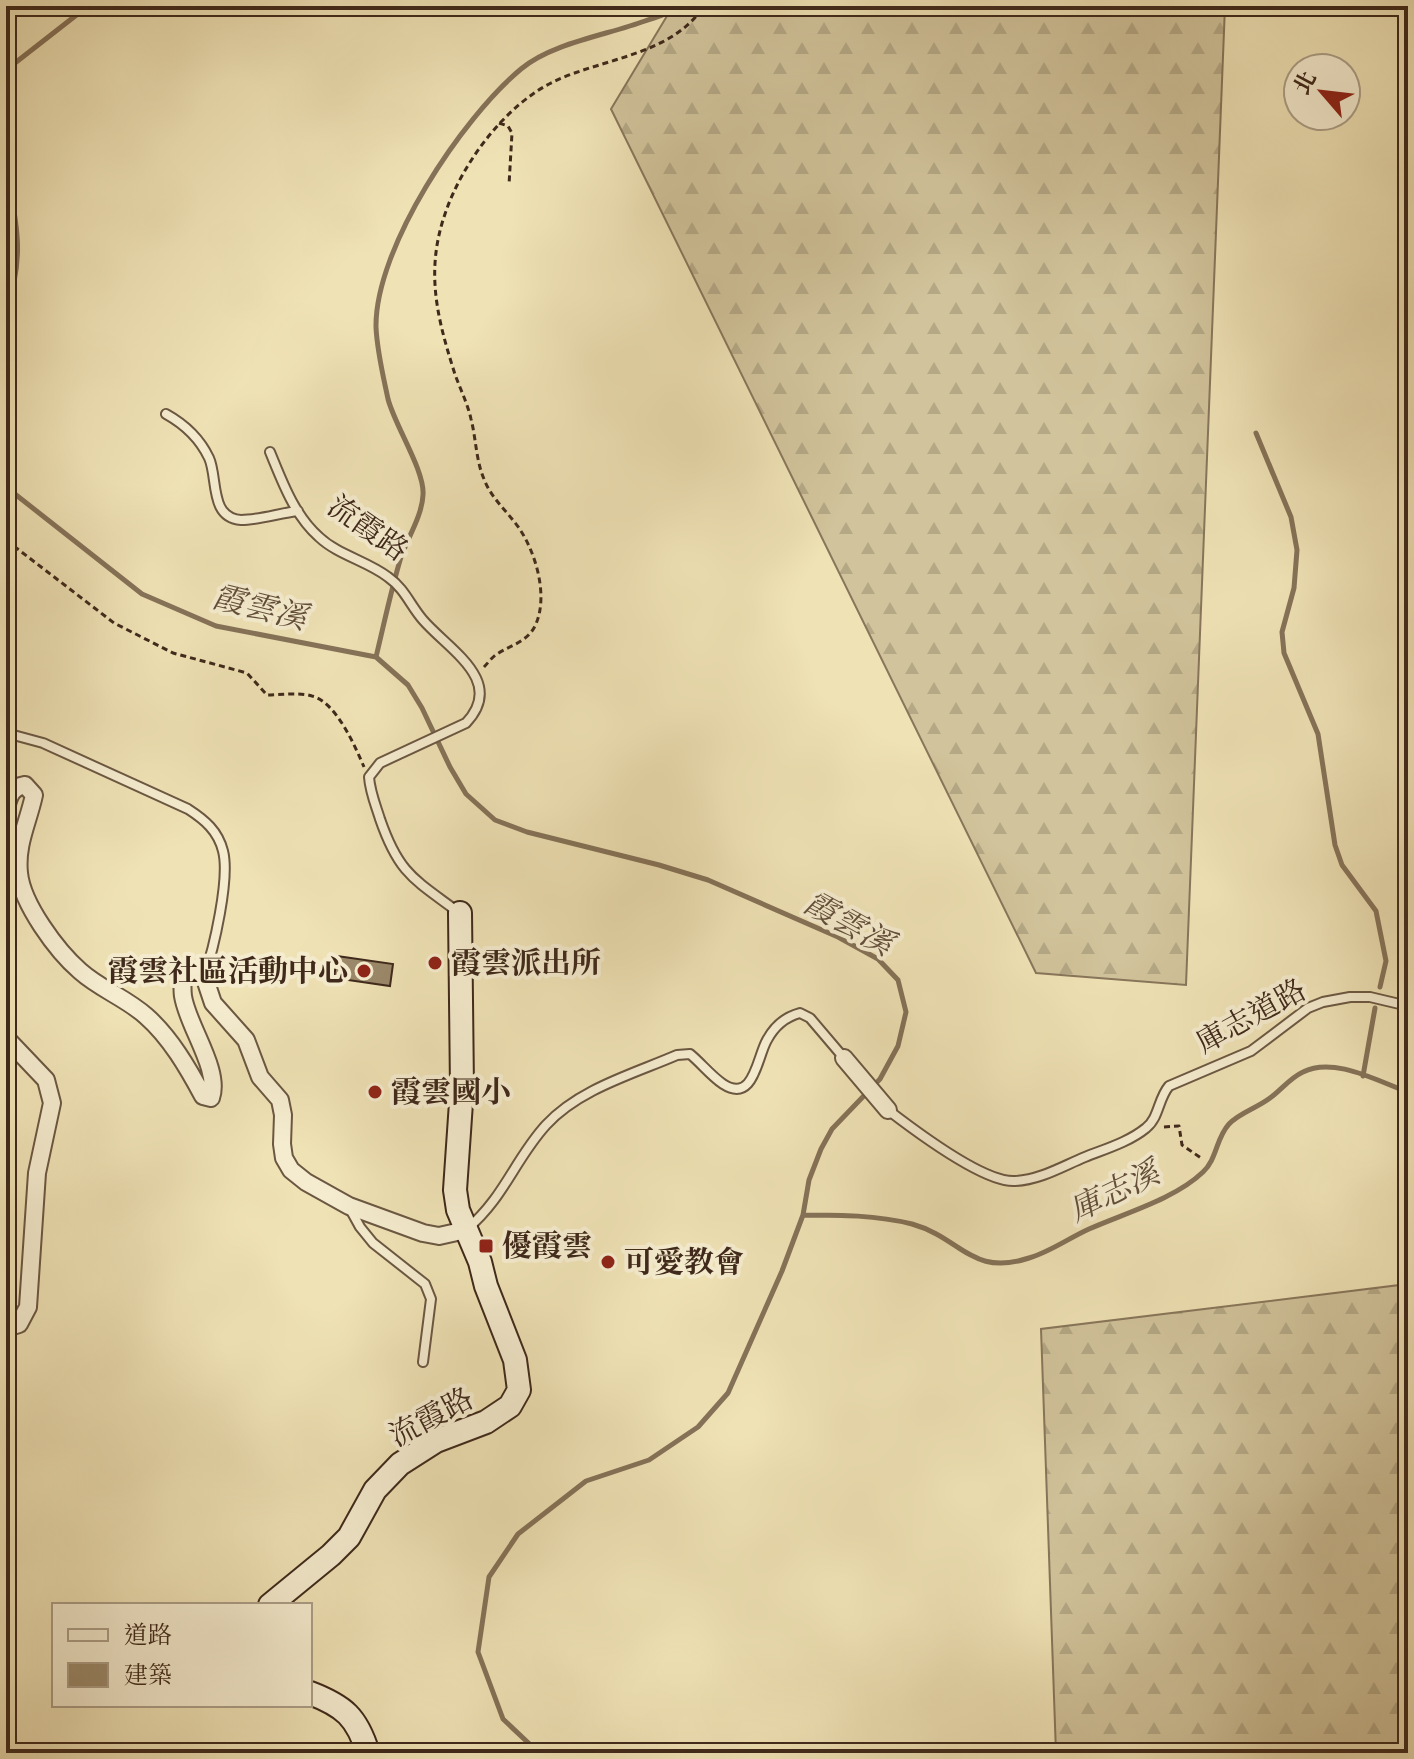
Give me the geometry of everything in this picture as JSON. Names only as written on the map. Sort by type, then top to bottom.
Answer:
[{"type":"street","points":[[6,808],[13,790],[25,785],[31,789],[34,795],[19,845],[19,876],[25,894],[48,935],[80,971],[148,1017],[180,1057],[203,1096],[211,1098],[213,1093],[209,1067],[183,997],[182,977],[190,972],[204,976],[213,1003],[246,1040],[260,1077],[280,1100],[284,1158],[291,1170],[349,1206],[423,1233],[439,1236],[466,1230]]},
{"type":"street","name":"流霞路","points":[[272,1603],[349,1537],[375,1490],[400,1464],[436,1441],[486,1422],[510,1406],[519,1390],[515,1360],[458,1210],[455,1190],[462,1088],[460,913]]},
{"type":"street","points":[[6,1038],[46,1080],[52,1103],[37,1173],[28,1307],[19,1324],[6,1328]]},
{"type":"street","points":[[844,1058],[888,1110]]},
{"type":"street","points":[[312,1694],[334,1702],[351,1716],[362,1734],[368,1753]]},
{"type":"lane","points":[[166,414],[192,433],[209,457],[215,497],[228,515],[240,520],[298,511]]},
{"type":"lane","name":"流霞路","points":[[270,452],[298,511],[319,538],[387,575],[405,591],[420,616],[476,676]]},
{"type":"lane","points":[[369,777],[380,763],[466,723],[475,713],[480,697],[476,676]]},
{"type":"lane","points":[[6,733],[43,743],[188,809],[206,821],[217,836],[224,854],[224,876],[211,958],[204,976]]},
{"type":"lane","name":"流霞路","points":[[369,777],[392,852],[416,881],[460,913]]},
{"type":"lane","name":"庫志道路","points":[[1148,1128],[1155,1119],[1161,1095],[1169,1086],[1251,1051],[1308,1008],[1350,997],[1370,997],[1408,1006]]},
{"type":"lane","points":[[466,1230],[498,1198],[544,1128],[561,1110],[582,1097],[677,1055],[690,1054],[722,1084],[734,1088],[745,1086],[754,1077],[765,1042],[789,1017],[800,1013],[810,1018],[844,1058]]},
{"type":"lane","points":[[888,1110],[972,1167],[993,1178],[1014,1181],[1040,1176],[1148,1128]]},
{"type":"lane","points":[[349,1206],[373,1243],[425,1284],[431,1299],[423,1362]]},
{"type":"path","points":[[476,676],[497,654],[528,636],[536,624],[540,606],[540,582],[532,551],[520,529],[488,490],[482,475],[471,419],[436,310],[434,263],[445,214],[460,181],[499,123],[530,96],[556,81],[666,41],[699,14],[704,6]]},
{"type":"path","points":[[499,123],[508,126],[512,133],[509,185]]},
{"type":"path","points":[[6,540],[114,623],[151,644],[247,673],[267,695],[310,695],[319,698],[344,727],[369,777]]},
{"type":"path","points":[[1148,1128],[1179,1126],[1182,1145],[1201,1158]]},
{"type":"green space","points":[[673,6],[1225,6],[1186,985],[1036,973],[611,109]]},
{"type":"green space","points":[[1408,1284],[1408,1753],[1056,1753],[1041,1329]]},
{"type":"building","name":"霞雲社區活動中心","points":[[337,956],[393,964],[390,986],[334,978]]},
{"type":"waterway","points":[[6,70],[88,6]]},
{"type":"waterway","points":[[376,657],[397,569],[423,495],[415,461],[388,399],[376,327],[380,295],[390,260],[406,224],[449,151],[473,119],[521,69],[548,52],[658,17],[678,6]]},
{"type":"waterway","name":"霞雲溪","points":[[6,166],[17,238],[16,272],[6,310]]},
{"type":"waterway","points":[[1256,433],[1291,517],[1297,550],[1294,588],[1282,632],[1284,653],[1318,734],[1335,845],[1342,865],[1376,911],[1386,961],[1380,987]]},
{"type":"waterway","name":"霞雲溪","points":[[6,487],[142,594],[216,626],[376,657],[408,685],[466,794],[495,820],[527,832],[708,880],[838,937],[878,959],[898,980],[906,1012],[898,1046],[880,1079],[832,1129],[821,1149],[809,1180],[803,1215],[782,1271],[728,1393],[698,1427],[649,1460],[586,1481],[518,1534],[489,1577],[478,1652],[503,1719],[539,1753]]},
{"type":"waterway","points":[[1363,1076],[1375,1008]]},
{"type":"waterway","name":"庫志溪","points":[[803,1215],[871,1217],[912,1224],[929,1230],[980,1259],[1009,1263],[1044,1252],[1089,1229],[1164,1198],[1192,1182],[1208,1167],[1229,1124],[1303,1072],[1315,1068],[1342,1069],[1408,1092]]},
{"type":"place","name":"霞雲派出所","points":[[435,963]]},
{"type":"place","name":"霞雲社區活動中心","points":[[364,971]]},
{"type":"place","name":"霞雲國小","points":[[375,1092]]},
{"type":"place","name":"優霞雲","points":[[486,1246]]},
{"type":"place","name":"可愛教會","points":[[608,1262]]}]
